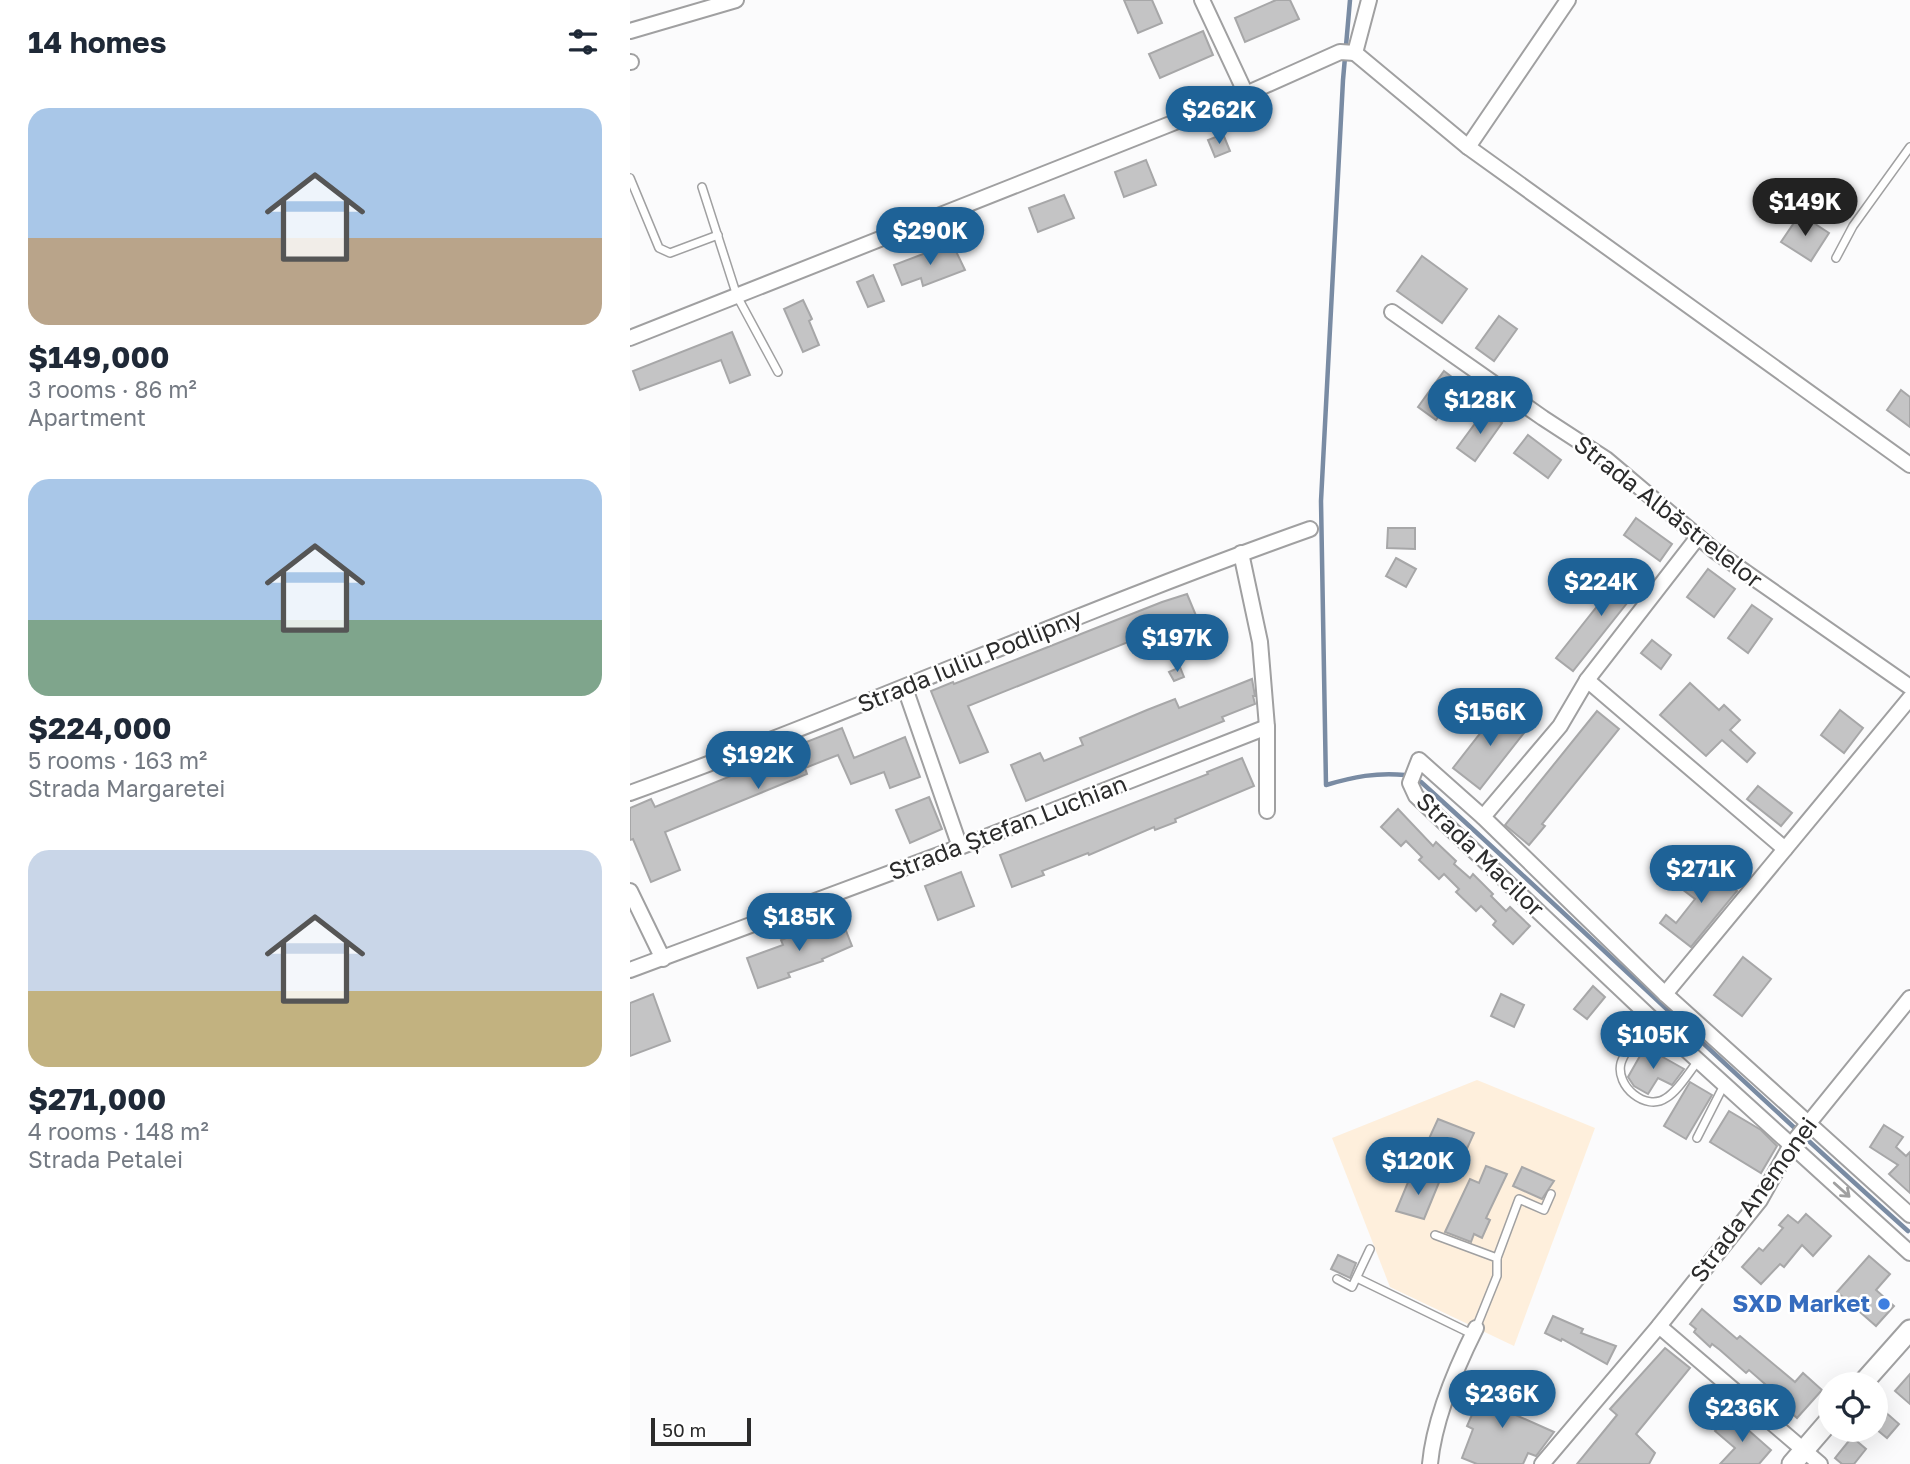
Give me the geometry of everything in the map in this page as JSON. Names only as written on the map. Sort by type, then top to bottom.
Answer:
[{"type":"street","points":[[630,31],[736,0]]},
{"type":"street","points":[[1202,0],[1246,93]]},
{"type":"street","points":[[1355,53],[1368,0]]},
{"type":"street","points":[[1468,147],[1568,0]]},
{"type":"street","points":[[630,338],[1246,93],[1340,52],[1355,53],[1468,147],[1910,466]]},
{"type":"street","name":"Strada Albăstrelelor","points":[[1392,312],[1606,459],[1698,537],[1910,687]]},
{"type":"street","name":"Strada Iuliu Podlipny","points":[[630,793],[905,688],[1241,553],[1310,529]]},
{"type":"street","points":[[1483,817],[1560,726],[1587,680],[1698,537]]},
{"type":"street","points":[[1241,553],[1261,642],[1267,727],[1267,811]]},
{"type":"street","points":[[1587,680],[1785,849]]},
{"type":"street","points":[[905,688],[960,847]]},
{"type":"street","points":[[1665,994],[1910,698]]},
{"type":"street","name":"Strada Ștefan Luchian","points":[[630,970],[960,847],[1267,727]]},
{"type":"street","name":"Strada Macilor","points":[[1910,1215],[1807,1126],[1665,994],[1483,817],[1419,760],[1410,783],[1416,796],[1649,1016],[1724,1085],[1793,1143],[1910,1253]]},
{"type":"street","points":[[630,891],[663,959]]},
{"type":"street","name":"Strada Anemonei","points":[[1542,1464],[1659,1326],[1760,1200],[1793,1143],[1910,998]]},
{"type":"street","points":[[1659,1326],[1798,1457],[1819,1464]]},
{"type":"street","points":[[1873,1372],[1910,1330]]},
{"type":"street","points":[[1430,1464],[1440,1412],[1475,1331]]},
{"type":"street","points":[[1798,1457],[1818,1434]]},
{"type":"lane","points":[[1836,258],[1853,226],[1910,147]]},
{"type":"lane","points":[[630,178],[659,248],[663,251],[670,253],[718,235]]},
{"type":"lane","points":[[702,187],[737,296],[778,372]]},
{"type":"lane","points":[[1649,1016],[1620,1064],[1622,1083],[1636,1097],[1656,1102],[1667,1098],[1698,1061]]},
{"type":"lane","points":[[1697,1138],[1724,1085]]},
{"type":"lane","points":[[1357,1278],[1475,1331],[1497,1276],[1497,1258],[1519,1199],[1544,1210],[1551,1194]]},
{"type":"lane","points":[[1435,1235],[1497,1258]]},
{"type":"lane","points":[[1337,1279],[1352,1287],[1370,1249]]},
{"type":"shaded area","points":[[1477,1080],[1595,1128],[1514,1346],[1390,1287],[1332,1138]]},
{"type":"building","points":[[1124,0],[1152,0],[1162,23],[1138,33]]},
{"type":"building","points":[[1276,0],[1290,0],[1299,19],[1245,42],[1235,18]]},
{"type":"building","points":[[1203,31],[1213,55],[1160,78],[1149,54]]},
{"type":"building","points":[[1223,134],[1230,151],[1215,157],[1208,140]]},
{"type":"building","points":[[1146,160],[1156,185],[1124,197],[1115,172]]},
{"type":"building","points":[[1064,195],[1074,218],[1038,232],[1029,208]]},
{"type":"building","points":[[1800,214],[1829,233],[1811,261],[1781,242]]},
{"type":"building","points":[[953,245],[965,270],[923,286],[921,278],[902,285],[894,265],[931,251],[933,254]]},
{"type":"building","points":[[1422,256],[1467,289],[1442,323],[1397,291]]},
{"type":"building","points":[[873,275],[884,301],[868,307],[857,282]]},
{"type":"building","points":[[803,300],[812,319],[809,321],[819,345],[803,352],[784,309]]},
{"type":"building","points":[[1499,316],[1517,329],[1494,361],[1476,348]]},
{"type":"building","points":[[732,332],[750,375],[730,383],[721,360],[640,390],[633,371]]},
{"type":"building","points":[[1444,371],[1461,384],[1436,420],[1418,407]]},
{"type":"building","points":[[1901,390],[1910,397],[1910,427],[1887,410]]},
{"type":"building","points":[[1485,410],[1502,423],[1475,461],[1457,448]]},
{"type":"building","points":[[1528,435],[1561,460],[1548,478],[1514,453]]},
{"type":"building","points":[[1636,518],[1672,544],[1660,561],[1624,535]]},
{"type":"building","points":[[1388,528],[1415,528],[1415,549],[1387,548]]},
{"type":"building","points":[[1396,558],[1416,569],[1406,587],[1386,576]]},
{"type":"building","points":[[1630,565],[1647,578],[1573,671],[1556,658]]},
{"type":"building","points":[[1708,569],[1735,589],[1714,617],[1687,597]]},
{"type":"building","points":[[1187,594],[1197,618],[1184,623],[1183,620],[968,706],[988,752],[960,763],[931,691]]},
{"type":"building","points":[[1752,605],[1772,619],[1748,653],[1728,638]]},
{"type":"building","points":[[1652,640],[1671,655],[1661,669],[1641,653]]},
{"type":"building","points":[[1180,667],[1184,677],[1174,681],[1169,672]]},
{"type":"building","points":[[1252,679],[1255,704],[1222,717],[1224,721],[1026,801],[1011,765],[1040,753],[1044,761],[1083,745],[1080,738],[1147,710],[1175,699],[1179,708]]},
{"type":"building","points":[[1690,683],[1719,710],[1724,705],[1740,720],[1730,730],[1755,753],[1747,762],[1722,740],[1706,756],[1660,715]]},
{"type":"building","points":[[1500,708],[1527,729],[1480,789],[1453,768]]},
{"type":"building","points":[[1840,710],[1863,728],[1844,753],[1821,735]]},
{"type":"building","points":[[1597,711],[1619,729],[1542,824],[1545,826],[1529,845],[1505,825]]},
{"type":"building","points":[[842,728],[854,758],[905,737],[920,777],[890,788],[884,772],[851,784],[838,755],[805,768],[807,774],[665,832],[680,870],[651,882],[633,839],[630,840],[630,808],[651,799],[655,807]]},
{"type":"building","points":[[1242,758],[1254,786],[1175,819],[1176,822],[1155,830],[1154,827],[1089,855],[1088,853],[1042,871],[1044,875],[1012,887],[1000,855],[1208,774],[1207,772]]},
{"type":"building","points":[[1758,786],[1792,813],[1781,826],[1747,799]]},
{"type":"building","points":[[929,797],[942,829],[910,843],[896,810]]},
{"type":"building","points":[[1398,809],[1433,846],[1436,842],[1470,878],[1473,874],[1506,911],[1510,907],[1530,926],[1513,944],[1493,925],[1496,921],[1481,906],[1476,911],[1456,892],[1459,889],[1444,874],[1439,879],[1419,860],[1422,857],[1406,841],[1401,846],[1381,827]]},
{"type":"building","points":[[1704,863],[1737,891],[1691,947],[1660,923],[1666,915],[1676,923],[1695,899],[1682,889]]},
{"type":"building","points":[[961,872],[974,906],[938,920],[925,886]]},
{"type":"building","points":[[841,918],[852,946],[822,959],[823,961],[788,973],[790,977],[758,988],[747,958],[783,945],[781,940]]},
{"type":"building","points":[[1743,957],[1771,979],[1742,1016],[1714,995]]},
{"type":"building","points":[[1593,986],[1605,997],[1587,1019],[1574,1009]]},
{"type":"building","points":[[653,994],[670,1041],[630,1056],[630,1003]]},
{"type":"building","points":[[1501,994],[1524,1005],[1514,1027],[1491,1016]]},
{"type":"building","points":[[1645,1047],[1684,1069],[1672,1085],[1658,1078],[1648,1094],[1634,1086],[1628,1077]]},
{"type":"building","points":[[1690,1082],[1712,1095],[1686,1139],[1664,1126]]},
{"type":"building","points":[[1729,1111],[1761,1130],[1777,1146],[1761,1173],[1710,1142]]},
{"type":"building","points":[[1438,1119],[1474,1133],[1465,1153],[1445,1143],[1442,1150],[1427,1143]]},
{"type":"building","points":[[1884,1125],[1903,1137],[1896,1147],[1906,1156],[1910,1152],[1910,1193],[1889,1174],[1898,1165],[1870,1147]]},
{"type":"building","points":[[1486,1166],[1507,1174],[1486,1218],[1490,1220],[1482,1238],[1474,1234],[1471,1242],[1445,1232],[1470,1179],[1479,1183]]},
{"type":"building","points":[[1522,1167],[1554,1181],[1542,1199],[1513,1186]]},
{"type":"building","points":[[1411,1175],[1426,1181],[1429,1176],[1440,1180],[1424,1219],[1396,1211]]},
{"type":"building","points":[[1806,1214],[1831,1236],[1813,1256],[1802,1245],[1784,1267],[1780,1264],[1761,1284],[1742,1267],[1759,1248],[1763,1251],[1783,1228],[1779,1225],[1788,1215],[1798,1223]]},
{"type":"building","points":[[1338,1255],[1356,1263],[1350,1278],[1331,1269]]},
{"type":"building","points":[[1869,1256],[1890,1274],[1876,1290],[1894,1306],[1876,1326],[1837,1292]]},
{"type":"building","points":[[1702,1309],[1737,1339],[1740,1336],[1795,1382],[1803,1373],[1818,1386],[1818,1394],[1797,1418],[1778,1401],[1781,1398],[1749,1370],[1746,1373],[1712,1344],[1710,1347],[1694,1332],[1696,1329],[1690,1324]]},
{"type":"building","points":[[1553,1316],[1583,1329],[1581,1333],[1616,1346],[1607,1364],[1562,1339],[1561,1341],[1545,1333]]},
{"type":"building","points":[[1665,1348],[1690,1368],[1636,1434],[1655,1453],[1649,1464],[1577,1464],[1617,1415],[1610,1409]]},
{"type":"building","points":[[1910,1374],[1910,1404],[1895,1391]]},
{"type":"building","points":[[1493,1377],[1520,1390],[1509,1412],[1554,1432],[1536,1456],[1528,1453],[1523,1464],[1477,1464],[1462,1458],[1473,1429],[1467,1426]]},
{"type":"building","points":[[1730,1414],[1771,1450],[1759,1464],[1720,1464],[1735,1448],[1715,1431]]},
{"type":"building","points":[[1888,1414],[1899,1424],[1888,1437]]},
{"type":"building","points":[[1848,1442],[1858,1442],[1866,1449],[1854,1464],[1842,1464],[1835,1458]]},
{"type":"waterway","points":[[1350,0],[1343,80],[1321,501],[1326,785],[1365,776],[1405,775]]},
{"type":"waterway","points":[[1421,782],[1908,1231]]},
{"type":"place","name":"SXD Market","points":[[1884,1304]]}]
